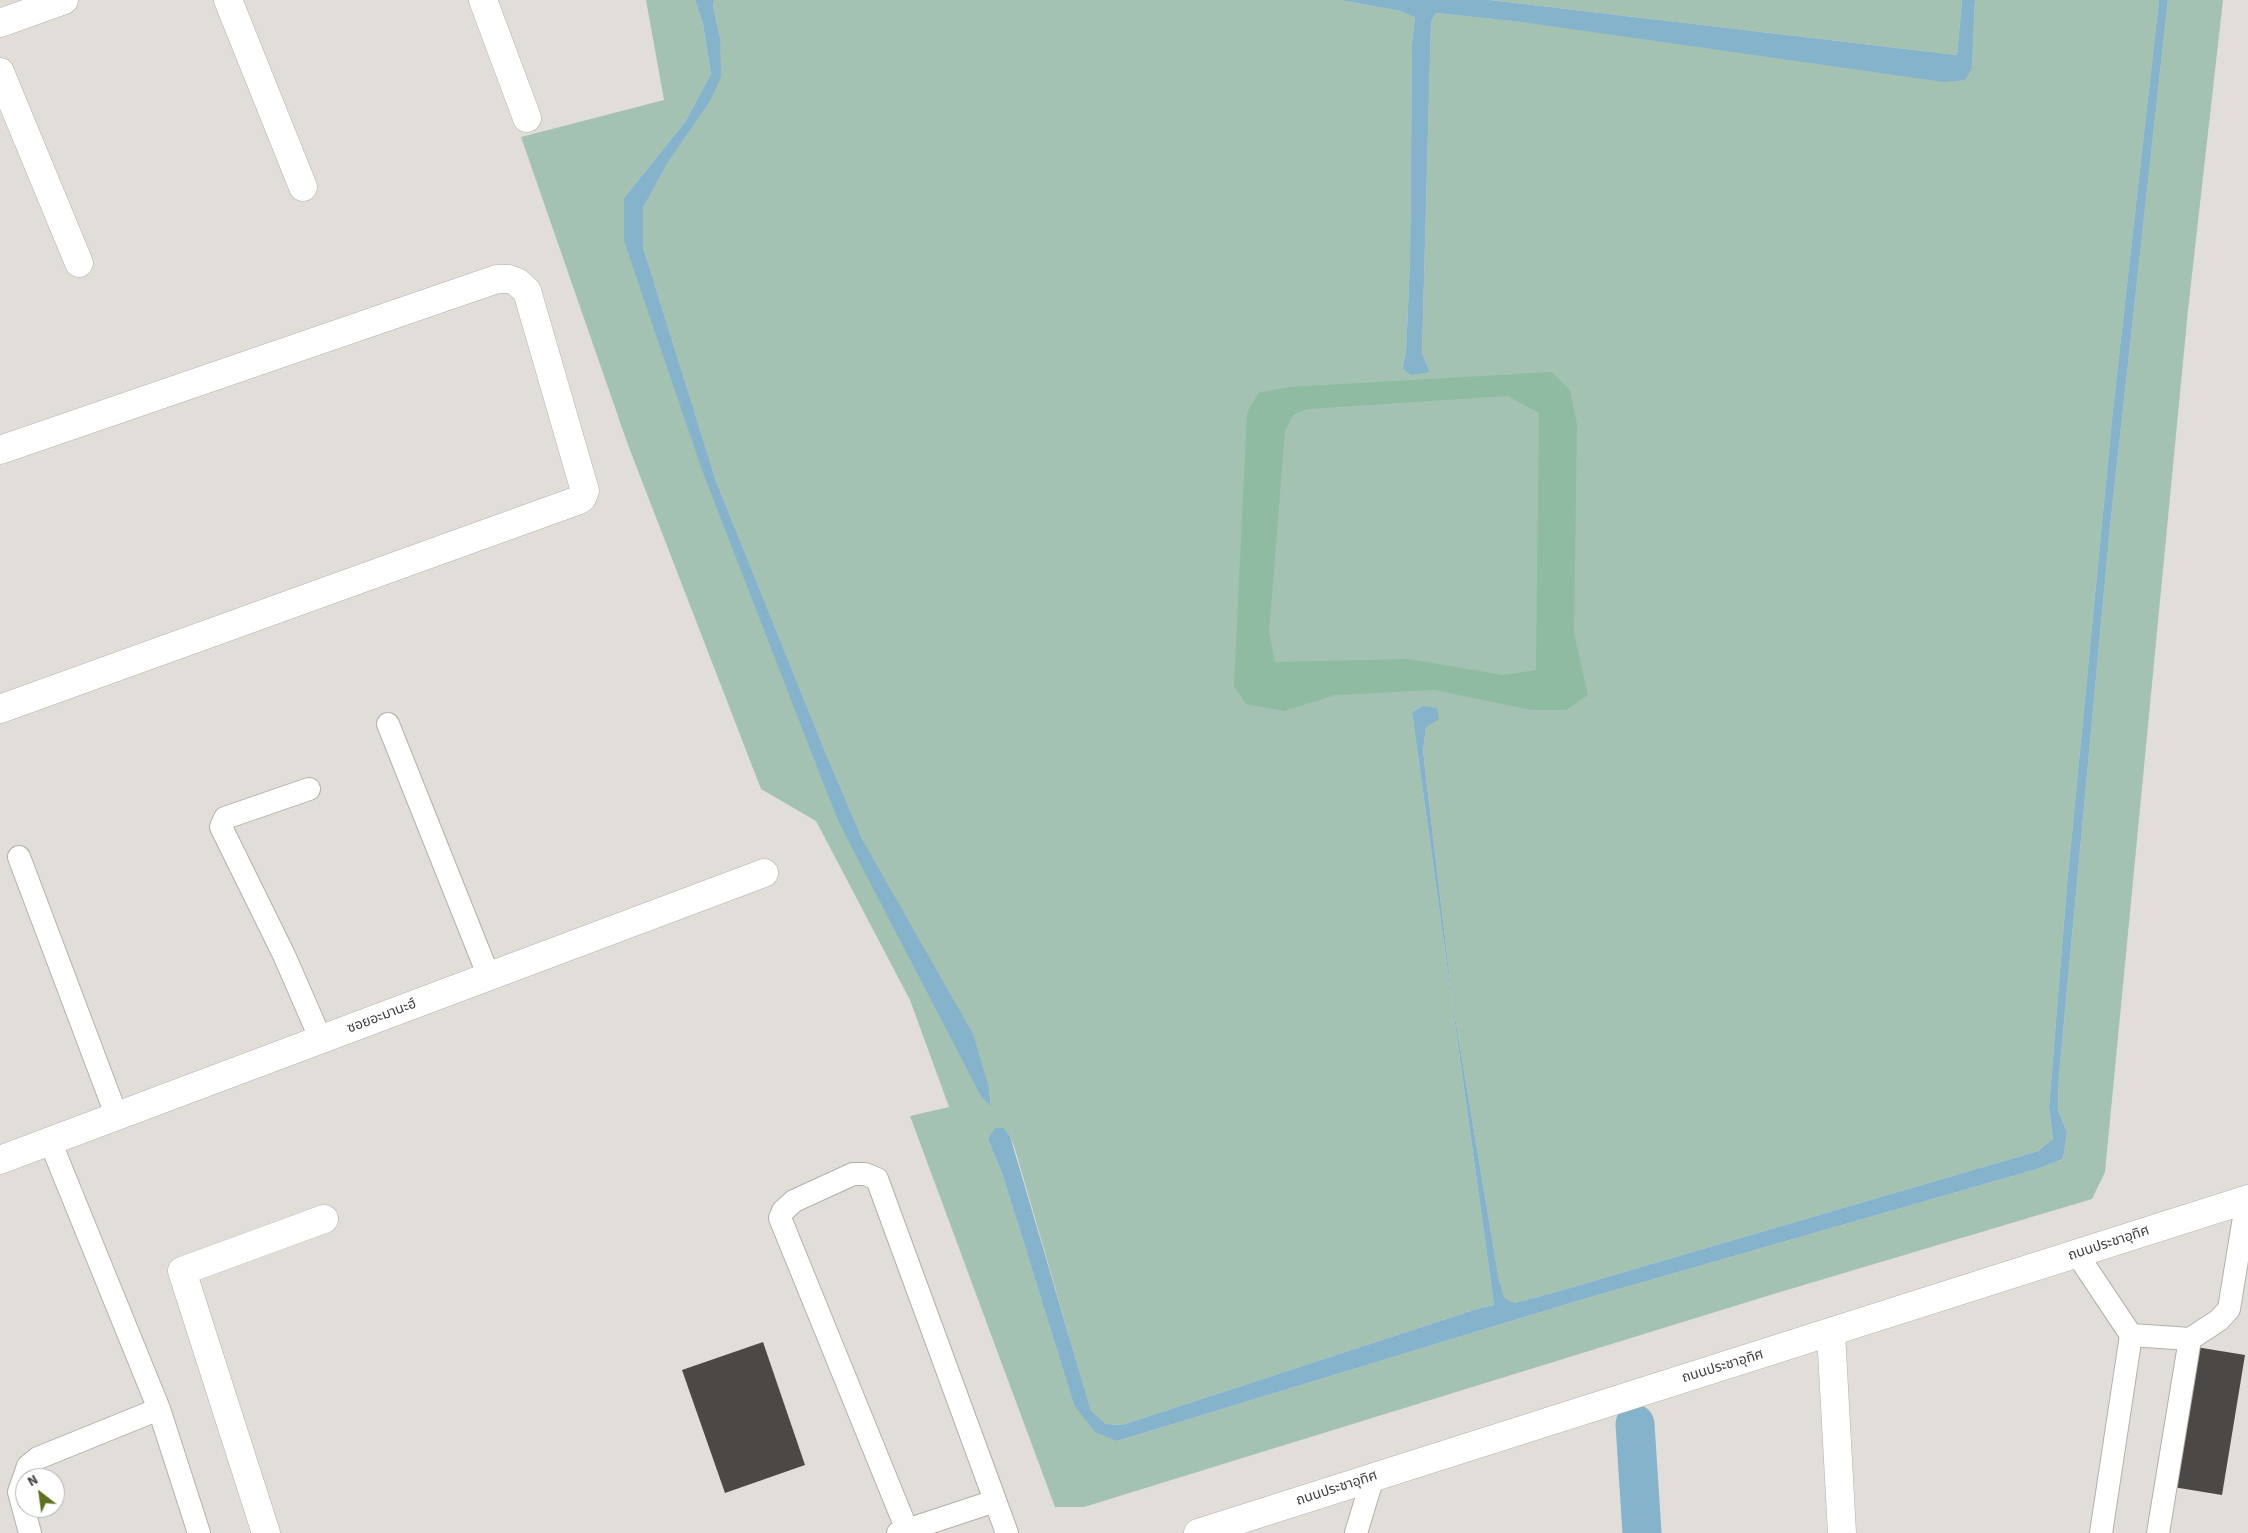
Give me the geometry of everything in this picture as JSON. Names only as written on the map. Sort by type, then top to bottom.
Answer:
[{"type":"street","points":[[0,23],[64,0]]},
{"type":"street","points":[[228,0],[303,187]]},
{"type":"street","points":[[483,0],[527,118]]},
{"type":"street","points":[[0,72],[79,263]]},
{"type":"street","points":[[0,450],[488,282],[497,279],[509,279],[527,291],[584,491],[582,498],[579,500],[0,709]]},
{"type":"street","name":"ซอยอะมานะฮ์","points":[[0,1160],[764,873]]},
{"type":"street","name":"ถนนประชาอุทิศ","points":[[1198,1533],[1832,1333],[2248,1199]]},
{"type":"street","points":[[266,1533],[182,1271],[324,1219]]},
{"type":"street","points":[[1832,1333],[1842,1533]]},
{"type":"lane","points":[[388,724],[489,977]]},
{"type":"lane","points":[[309,789],[225,818],[221,827],[284,955],[321,1040]]},
{"type":"lane","points":[[19,857],[117,1117]]},
{"type":"lane","points":[[50,1141],[159,1409],[199,1533]]},
{"type":"lane","points":[[995,1500],[902,1532],[780,1218],[783,1211],[794,1201],[854,1174],[865,1174],[877,1179],[995,1500],[1007,1533]]},
{"type":"lane","points":[[2131,1335],[2190,1339],[2219,1320],[2229,1309],[2233,1297],[2248,1199]]},
{"type":"lane","points":[[2077,1254],[2131,1335],[2101,1533]]},
{"type":"lane","points":[[2158,1533],[2190,1339]]},
{"type":"lane","points":[[30,1533],[19,1492],[28,1466],[38,1458],[159,1409]]},
{"type":"lane","points":[[1356,1533],[1373,1477]]},
{"type":"green space","points":[[646,0],[695,0],[703,24],[711,74],[685,122],[624,198],[624,241],[838,821],[991,1105],[989,1088],[863,841],[822,744],[716,481],[643,247],[643,208],[667,164],[709,103],[720,37],[713,7],[714,0],[1340,0],[1400,11],[1415,16],[1412,43],[1410,260],[1406,352],[1402,367],[1430,372],[1422,353],[1431,22],[1436,13],[1972,68],[1975,0],[2159,0],[2113,409],[2067,885],[2049,1107],[2053,1139],[2038,1151],[1549,1294],[1514,1303],[1503,1298],[1453,1005],[1423,751],[1426,727],[1422,706],[1412,712],[1494,1305],[1122,1425],[1106,1424],[1091,1412],[1015,1149],[1010,1136],[1004,1128],[988,1139],[1003,1176],[1074,1405],[1117,1441],[1577,1301],[2037,1169],[2063,1159],[2067,1133],[2058,1109],[2059,1076],[2110,527],[2168,0],[2223,0],[2188,310],[2105,1172],[2092,1199],[1767,1296],[1084,1507],[1055,1507],[910,1116],[949,1107],[910,1000],[816,821],[761,789],[628,445],[521,137],[664,100]]},
{"type":"green space","points":[[1490,0],[1962,0],[1957,55]]},
{"type":"green space","points":[[1552,372],[1570,390],[1577,425],[1574,633],[1588,695],[1566,710],[1531,710],[1435,690],[1335,695],[1284,711],[1246,704],[1234,686],[1247,413],[1258,393],[1290,387]],"holes":[[[1508,396],[1539,413],[1536,670],[1503,675],[1408,659],[1275,662],[1269,632],[1285,431],[1293,415],[1307,409]]]},
{"type":"water","points":[[695,0],[714,0],[713,7],[720,37],[721,77],[709,103],[667,164],[643,208],[643,247],[716,481],[822,744],[863,841],[973,1034],[989,1088],[991,1106],[981,1096],[838,821],[702,470],[624,241],[624,198],[685,122],[711,74],[703,24]]},
{"type":"water","points":[[1340,0],[1490,0],[1957,55],[1962,0],[1975,0],[1972,68],[1965,80],[1944,82],[1522,22],[1436,13],[1431,22],[1422,353],[1430,372],[1411,375],[1402,368],[1406,352],[1410,260],[1412,43],[1415,17],[1400,11]]},
{"type":"water","points":[[2159,0],[2168,0],[2110,527],[2059,1076],[2058,1109],[2067,1133],[2063,1159],[2037,1169],[1577,1301],[1117,1441],[1095,1432],[1074,1405],[1003,1176],[988,1139],[995,1128],[1004,1128],[1010,1136],[1091,1411],[1106,1424],[1122,1425],[1494,1305],[1412,712],[1422,706],[1437,708],[1439,719],[1426,727],[1423,751],[1453,1005],[1499,1280],[1504,1298],[1514,1303],[1549,1294],[2038,1151],[2053,1139],[2049,1107],[2067,885],[2113,409]]},
{"type":"building","points":[[763,1342],[805,1465],[725,1493],[682,1370]]},
{"type":"building","points":[[2196,1347],[2245,1355],[2222,1495],[2173,1487]]},
{"type":"waterway","points":[[1635,1424],[1642,1533]]}]
